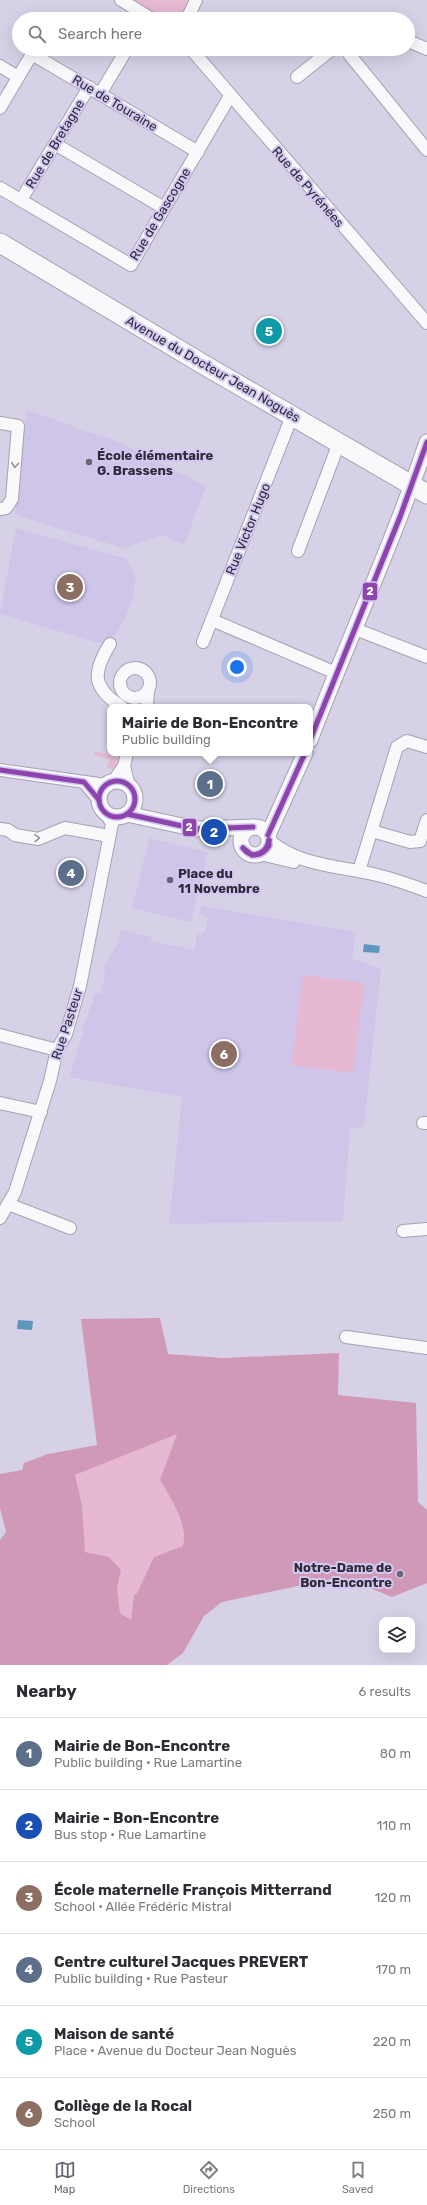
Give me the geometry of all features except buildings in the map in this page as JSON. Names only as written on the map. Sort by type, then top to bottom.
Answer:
[{"type":"main road","name":"Avenue du Docteur Jean Noguès","points":[[0,243],[292,416],[420,489]]},
{"type":"street","points":[[122,0],[139,12]]},
{"type":"street","points":[[190,12],[196,0]]},
{"type":"street","points":[[415,44],[427,49]]},
{"type":"street","name":"Rue de Touraine","points":[[18,77],[31,56]]},
{"type":"street","name":"Rue de Touraine","points":[[35,56],[198,152]]},
{"type":"street","points":[[100,94],[123,56]]},
{"type":"street","name":"Rue de Pyrénées","points":[[197,56],[427,323]]},
{"type":"street","points":[[297,77],[323,56]]},
{"type":"street","points":[[351,56],[427,150]]},
{"type":"street","points":[[0,66],[18,77],[0,108]]},
{"type":"street","name":"Rue de Bretagne","points":[[21,200],[89,88]]},
{"type":"street","name":"Rue de Gascogne","points":[[0,188],[131,265],[230,96]]},
{"type":"street","points":[[55,144],[164,208]]},
{"type":"street","name":"Rue Victor Hugo","points":[[203,642],[292,416]]},
{"type":"street","points":[[0,423],[18,426],[12,499],[6,508],[0,510]]},
{"type":"street","points":[[313,732],[355,629],[420,489],[427,442]]},
{"type":"street","points":[[298,551],[339,443]]},
{"type":"street","points":[[212,620],[336,673]]},
{"type":"street","points":[[355,629],[427,657]]},
{"type":"street","points":[[110,644],[103,655],[97,672],[97,684],[111,700],[126,703]]},
{"type":"street","points":[[126,703],[120,688],[120,679],[129,669],[138,668],[146,673],[150,682],[147,704]]},
{"type":"street","points":[[126,703],[131,698],[141,697],[148,690]]},
{"type":"street","points":[[358,871],[372,831],[397,747],[407,741],[427,747]]},
{"type":"street","points":[[115,815],[134,794],[129,786],[124,766],[126,756]]},
{"type":"street","points":[[262,832],[283,801],[304,756]]},
{"type":"street","points":[[115,815],[100,794],[124,766]]},
{"type":"street","points":[[0,770],[24,772],[84,782],[122,782],[129,786]]},
{"type":"street","points":[[84,782],[115,815]]},
{"type":"street","points":[[0,829],[8,830],[15,835],[38,839],[65,828],[115,815],[152,818],[189,828],[262,832],[283,851],[293,856],[329,866]]},
{"type":"street","name":"Rue Pasteur","points":[[0,1218],[15,1192],[50,1081],[57,1050],[66,1034],[80,986],[115,815]]},
{"type":"street","points":[[372,831],[410,842],[415,842],[420,841],[427,820]]},
{"type":"street","points":[[208,828],[241,844],[248,853],[358,871],[399,881],[427,891]]},
{"type":"street","points":[[241,844],[243,832],[262,832]]},
{"type":"street","points":[[260,854],[267,848],[262,832]]},
{"type":"street","points":[[0,1035],[57,1050]]},
{"type":"street","points":[[0,1103],[40,1112]]},
{"type":"street","points":[[8,1204],[70,1228]]},
{"type":"street","points":[[403,1231],[427,1229]]},
{"type":"street","points":[[346,1337],[427,1348]]},
{"type":"shaded area","points":[[130,0],[184,0],[188,2],[188,7],[185,12],[150,12]]},
{"type":"shaded area","name":"École élémentaire G. Brassens","points":[[27,410],[74,426],[73,428],[110,438],[206,486],[184,545],[163,535],[123,548],[15,515]]},
{"type":"shaded area","points":[[16,528],[127,559],[136,578],[133,596],[126,616],[117,632],[106,645],[0,614]]},
{"type":"shaded area","points":[[95,751],[107,755],[107,756],[118,758],[115,769],[107,768],[110,759],[94,755]]},
{"type":"shaded area","name":"Place du 11 Novembre","points":[[149,838],[208,852],[191,922],[132,908]]},
{"type":"shaded area","points":[[202,906],[356,932],[352,959],[381,968],[364,1127],[350,1128],[343,1221],[169,1224],[182,1097],[69,1077],[83,1032],[82,1026],[88,1016],[95,993],[101,994],[106,970],[103,968],[119,941],[120,930],[152,937],[151,941],[194,950],[197,935],[205,932],[208,918],[199,913]]},
{"type":"shaded area","points":[[303,975],[364,983],[353,1073],[292,1065]]},
{"type":"shaded area","points":[[160,1318],[168,1354],[223,1358],[339,1353],[338,1395],[416,1403],[418,1502],[427,1510],[427,1583],[392,1597],[365,1586],[336,1578],[222,1602],[204,1616],[183,1653],[167,1665],[0,1665],[0,1540],[6,1532],[0,1508],[0,1474],[22,1470],[24,1463],[48,1454],[97,1445],[81,1319]],"holes":[[[177,1434],[160,1480],[181,1520],[184,1537],[183,1546],[154,1557],[137,1593],[134,1595],[131,1620],[120,1613],[117,1588],[121,1570],[109,1557],[85,1552],[82,1505],[75,1475]]]},
{"type":"shaded area","points":[[177,1433],[160,1480],[181,1520],[184,1537],[183,1546],[154,1557],[137,1593],[134,1595],[131,1620],[120,1613],[117,1588],[121,1570],[109,1557],[85,1552],[82,1505],[75,1475]]},
{"type":"water","points":[[364,944],[380,946],[379,953],[363,952]]},
{"type":"water","points":[[18,1320],[33,1321],[32,1330],[17,1329]]},
{"type":"transit line","name":"2","points":[[313,733],[400,517],[427,442]]},
{"type":"transit line","name":"2","points":[[268,835],[304,756]]},
{"type":"transit line","name":"2","points":[[0,770],[84,782],[99,800]]},
{"type":"transit line","name":"2","points":[[117,781],[127,784],[132,789],[135,799],[132,809],[127,814],[117,817],[107,814],[102,809],[99,799],[102,789],[107,784],[117,781]]},
{"type":"transit line","name":"2","points":[[127,814],[196,829],[253,827]]},
{"type":"transit line","name":"2","points":[[243,848],[252,855],[259,854],[264,851],[269,840]]},
{"type":"transit line","name":"2","points":[[243,848],[252,855],[260,854],[269,846],[269,840]]},
{"type":"place","name":"Maison de santé","points":[[269,331]]},
{"type":"place","name":"École élémentaire G. Brassens","points":[[89,462]]},
{"type":"place","name":"École maternelle François Mitterrand","points":[[70,587]]},
{"type":"place","name":"Mairie de Bon-Encontre","points":[[210,784]]},
{"type":"place","name":"Mairie - Bon-Encontre","points":[[214,832]]},
{"type":"place","name":"Centre culturel Jacques PREVERT","points":[[71,873]]},
{"type":"place","name":"Place du 11 Novembre","points":[[170,880]]},
{"type":"place","name":"Collège de la Rocal","points":[[224,1054]]},
{"type":"place","name":"Notre-Dame de Bon-Encontre","points":[[400,1574]]}]
